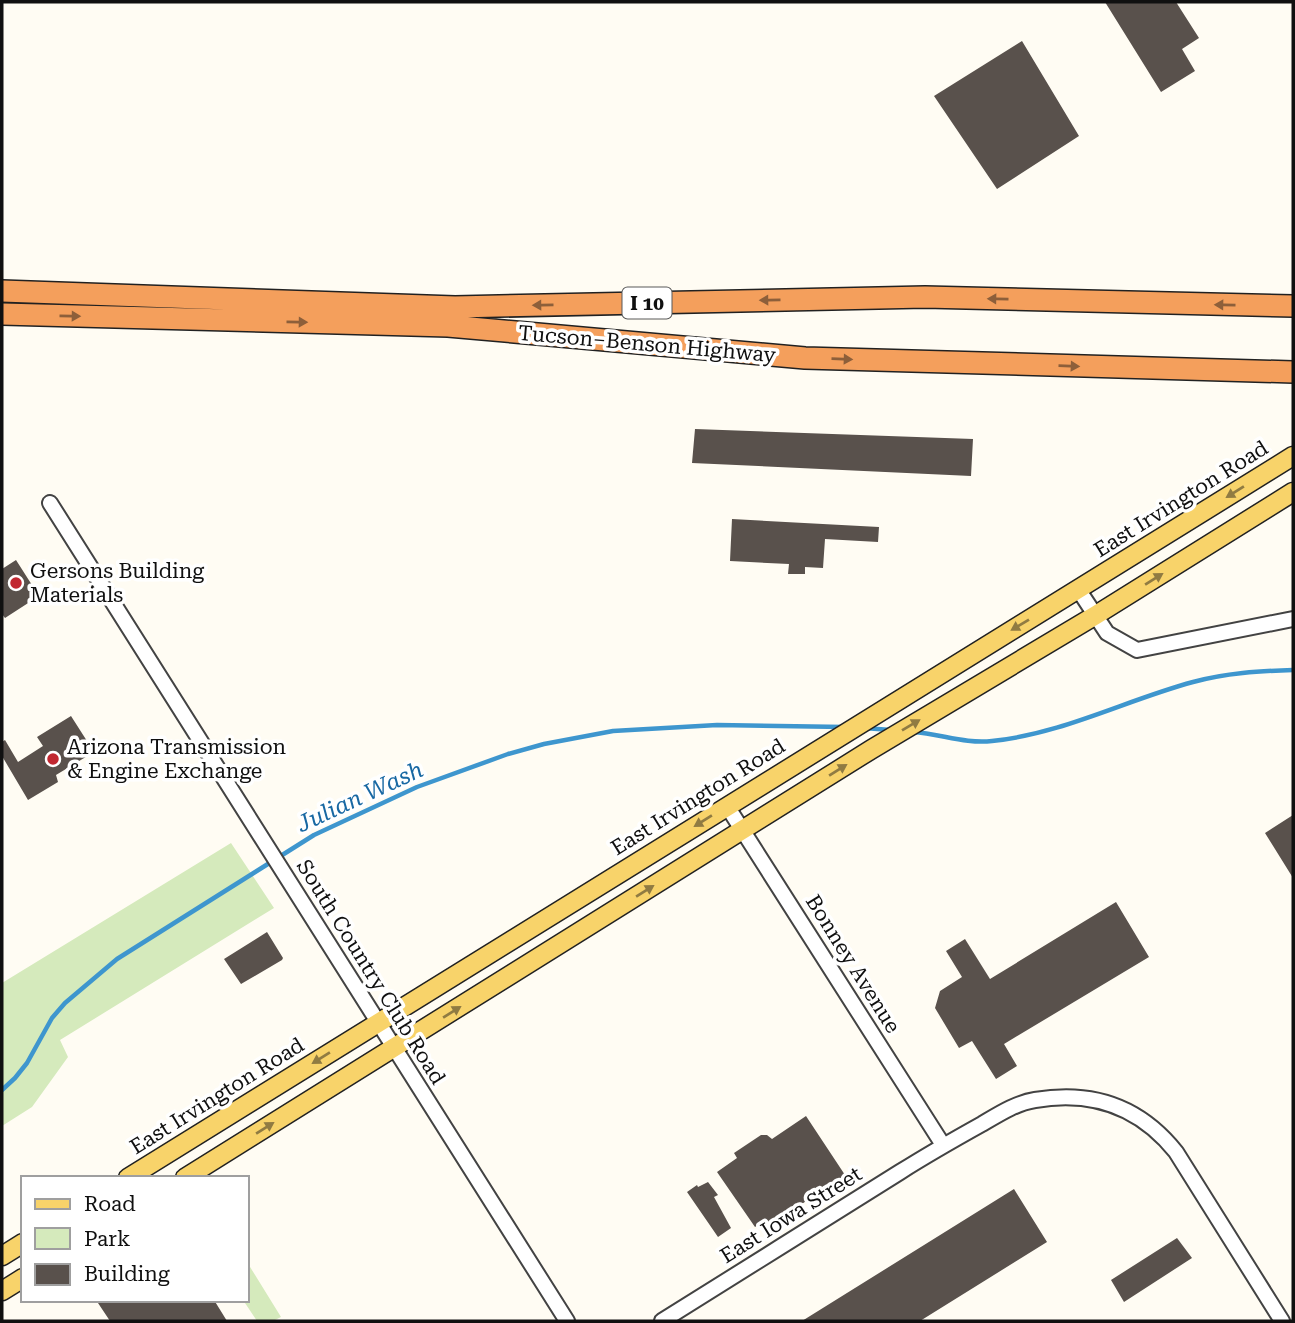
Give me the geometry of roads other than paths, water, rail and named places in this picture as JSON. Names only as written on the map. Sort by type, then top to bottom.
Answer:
[{"type":"highway","name":"Tucson–Benson Highway","points":[[2,291],[455,307],[925,297],[1293,306]]},
{"type":"highway","name":"Tucson–Benson Highway","points":[[2,314],[448,326],[805,358],[1292,372]]},
{"type":"main road","name":"East Irvington Road","points":[[131,1176],[1293,456]]},
{"type":"main road","points":[[188,1176],[872,749],[1096,615],[1293,492]]},
{"type":"main road","points":[[2,1256],[21,1244]]},
{"type":"main road","points":[[2,1291],[21,1279]]},
{"type":"street","name":"South Country Club Road","points":[[50,503],[567,1321]]},
{"type":"street","points":[[1078,589],[1107,633],[1137,650],[1293,619]]},
{"type":"street","name":"Bonney Avenue","points":[[727,806],[943,1145]]},
{"type":"street","name":"East Iowa Street","points":[[662,1321],[943,1145],[1011,1108],[1032,1100],[1056,1097],[1108,1102],[1149,1123],[1176,1152],[1282,1321]]},
{"type":"waterway","points":[[913,732],[972,741],[1018,737],[1069,724],[1168,689],[1205,679],[1243,673],[1293,670]]},
{"type":"waterway","name":"Julian Wash","points":[[2,1090],[27,1063],[52,1018],[65,1003],[117,959],[314,835],[417,787],[508,754],[613,731],[717,725],[845,727]]},
{"type":"waterway","points":[[864,728],[891,730]]},
{"type":"place","name":"Gersons Building Materials","points":[[16,583]]},
{"type":"place","name":"Arizona Transmission & Engine Exchange","points":[[53,759]]}]
